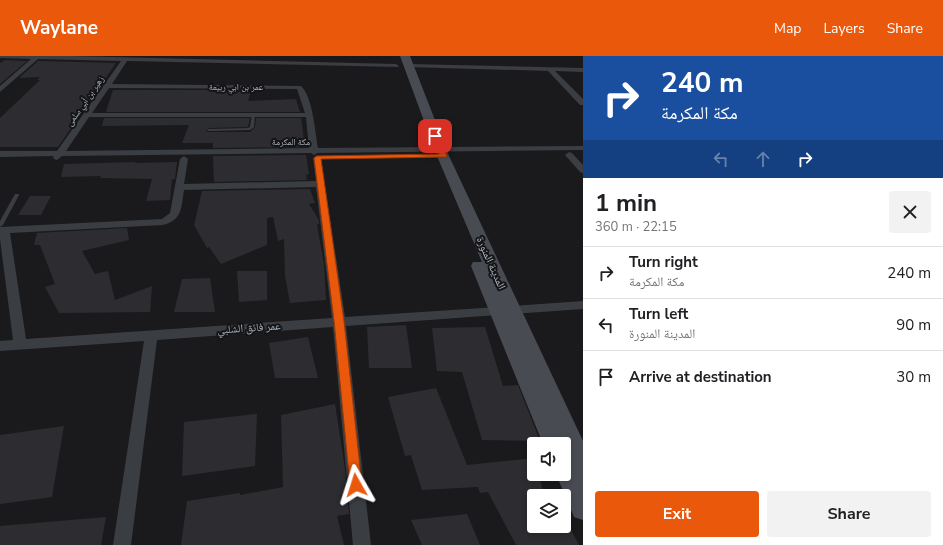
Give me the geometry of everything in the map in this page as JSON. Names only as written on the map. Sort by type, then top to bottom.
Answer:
[{"type":"main road","name":"المدينة المنورة","points":[[401,61],[436,153],[505,310],[574,455],[583,467]]},
{"type":"main road","points":[[505,310],[553,437]]},
{"type":"main road","points":[[574,455],[583,508]]},
{"type":"street","points":[[0,56],[77,57],[125,60],[297,59],[401,61],[550,70],[583,70]]},
{"type":"street","points":[[0,90],[36,57]]},
{"type":"street","name":"زهير بن أبي سلمى","points":[[58,156],[125,60]]},
{"type":"street","points":[[550,70],[583,103]]},
{"type":"street","name":"عمر بن ابي ربيعة","points":[[107,86],[297,87],[302,90],[309,115],[321,184],[339,321],[362,545]]},
{"type":"street","points":[[88,115],[309,115]]},
{"type":"street","name":"مكة المكرمة","points":[[0,161],[58,156],[316,155],[583,148]]},
{"type":"street","name":"مكة المكرمة","points":[[436,153],[583,155]]},
{"type":"street","name":"مكة المكرمة","points":[[0,154],[184,159],[316,155]]},
{"type":"street","points":[[569,155],[583,170]]},
{"type":"street","points":[[20,344],[1,228],[166,222],[175,214],[184,159]]},
{"type":"street","points":[[179,187],[321,184]]},
{"type":"street","name":"عمر فائق الشلبي","points":[[0,346],[583,305]]},
{"type":"street","points":[[122,545],[151,335]]},
{"type":"lane","points":[[209,130],[249,129],[252,127],[253,115]]},
{"type":"lane","points":[[1,228],[18,195]]},
{"type":"building","points":[[5,60],[27,61],[0,84],[0,63]]},
{"type":"building","points":[[38,61],[116,63],[58,147],[0,147],[0,118],[40,80],[37,80],[40,77],[19,78]]},
{"type":"building","points":[[113,90],[249,90],[250,94],[248,101],[296,99],[300,112],[106,112]]},
{"type":"building","points":[[104,118],[250,118],[248,127],[209,128],[206,131],[250,132],[255,127],[256,118],[301,118],[305,147],[213,148],[213,143],[182,143],[189,125],[102,126]]},
{"type":"building","points":[[306,155],[309,174],[306,175],[307,180],[214,182],[213,156]]},
{"type":"building","points":[[177,162],[175,179],[172,179],[170,200],[146,201],[152,179],[100,178],[101,176],[61,177],[64,164]]},
{"type":"building","points":[[310,189],[315,203],[309,204],[319,220],[319,224],[317,225],[324,264],[326,300],[290,303],[285,276],[284,239],[278,241],[273,217],[267,218],[267,245],[221,264],[209,247],[207,248],[194,225],[202,191]]},
{"type":"building","points":[[30,196],[51,196],[41,215],[18,215]]},
{"type":"building","points":[[127,228],[129,240],[82,251],[95,274],[108,271],[115,300],[152,286],[150,312],[59,313],[45,287],[55,284],[40,245],[34,245],[37,233]]},
{"type":"building","points":[[237,271],[267,271],[267,300],[239,302]]},
{"type":"building","points":[[210,278],[215,312],[174,312],[182,279]]},
{"type":"building","points":[[406,325],[412,368],[369,368],[367,327]]},
{"type":"building","points":[[485,327],[503,386],[518,385],[538,437],[527,437],[527,441],[482,440],[462,372],[437,371],[432,328]]},
{"type":"building","points":[[308,337],[318,378],[275,378],[269,343]]},
{"type":"building","points":[[436,388],[467,465],[527,459],[527,481],[541,481],[542,489],[527,489],[527,533],[571,533],[571,530],[579,545],[516,545],[488,492],[480,493],[478,487],[422,490],[411,455],[405,456],[388,397]]},
{"type":"building","points":[[335,404],[345,469],[349,514],[337,516],[344,545],[181,545],[187,501],[240,493],[240,495],[283,487],[281,415]]},
{"type":"building","points":[[257,414],[255,466],[182,476],[184,422]]},
{"type":"building","points":[[64,426],[52,497],[0,504],[0,435]]},
{"type":"building","points":[[467,514],[480,545],[422,545],[411,520]]},
{"type":"building","points":[[106,517],[101,545],[0,545],[0,526]]},
{"type":"route","points":[[356,485],[339,321],[317,158],[443,156],[435,136]]}]
